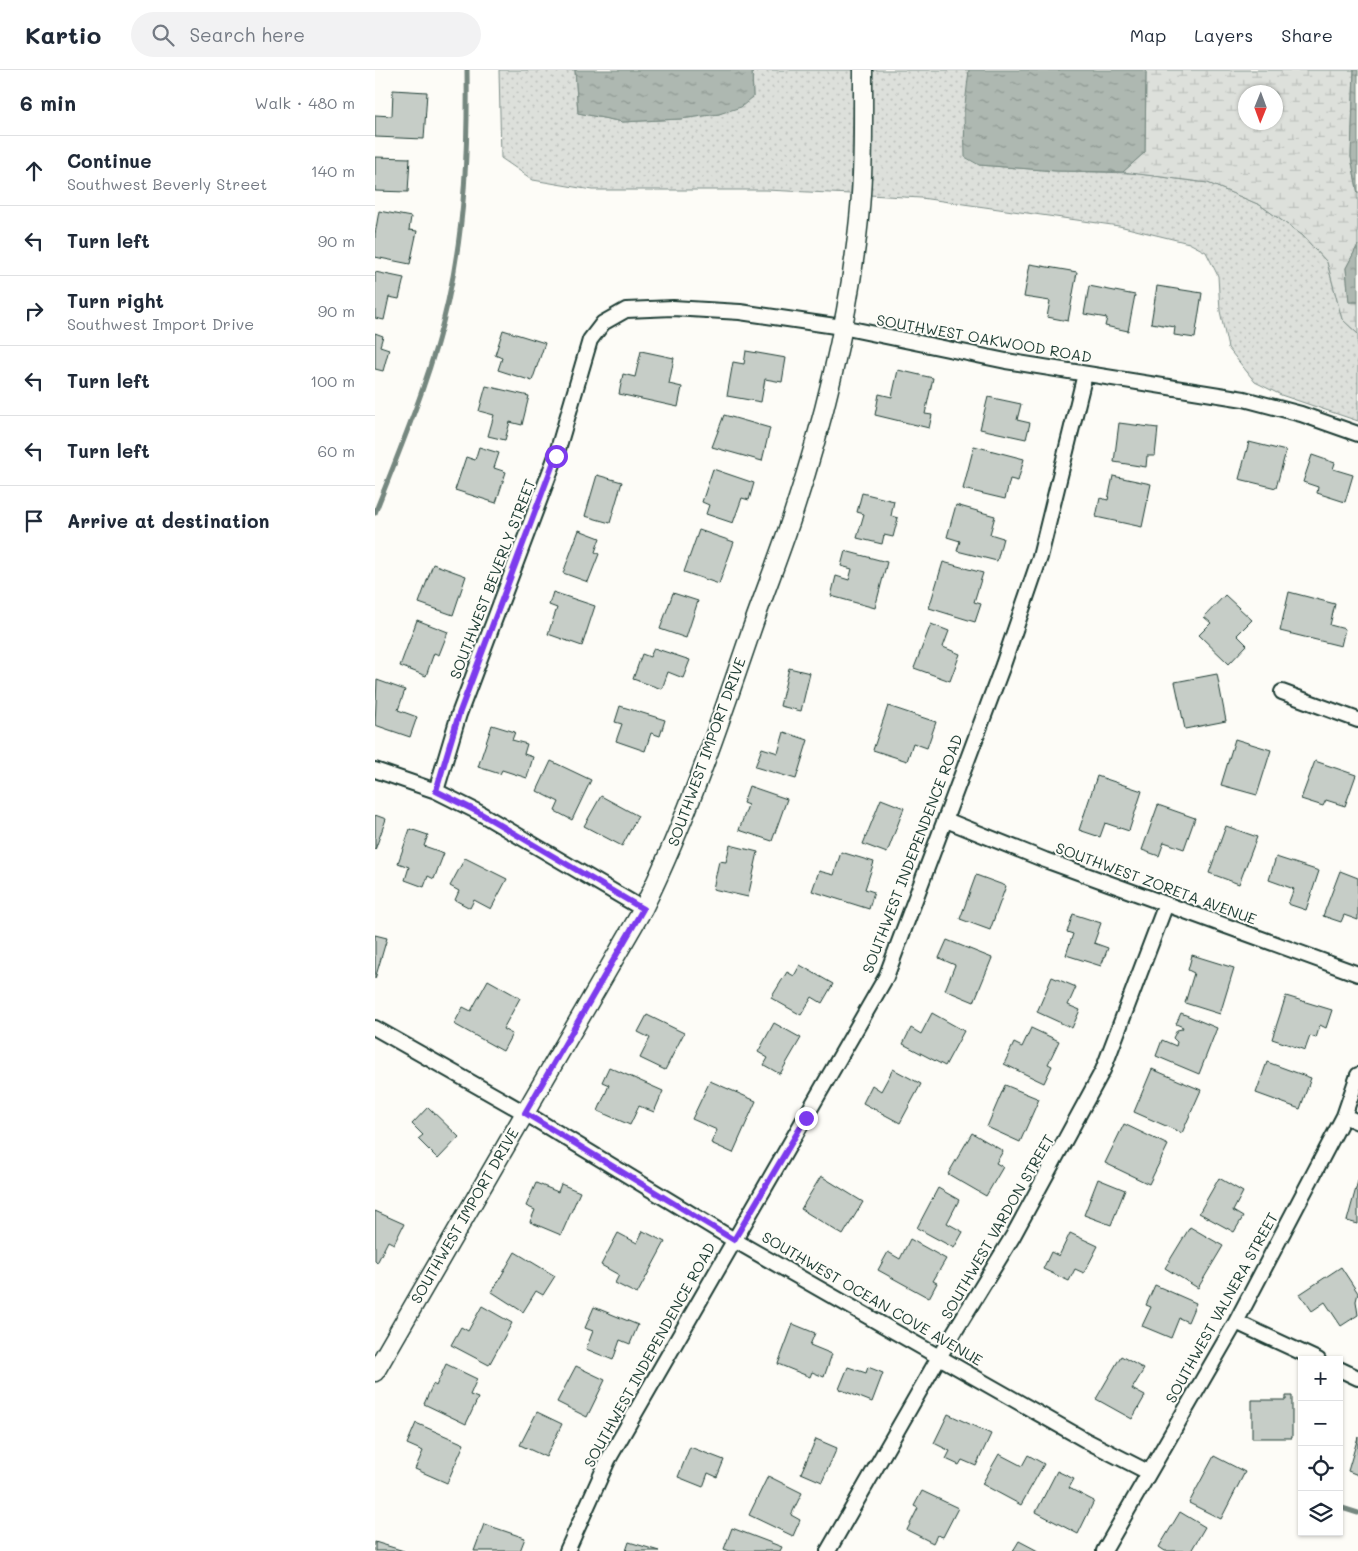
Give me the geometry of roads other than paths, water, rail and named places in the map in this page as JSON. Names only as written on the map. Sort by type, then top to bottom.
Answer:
[{"type":"street","name":"SOUTHWEST IMPORT DRIVE","points":[[375,1372],[643,909],[671,851],[715,735],[794,510],[821,419],[842,328],[859,219],[863,141],[863,70]]},
{"type":"street","name":"SOUTHWEST OAKWOOD ROAD","points":[[603,323],[626,310],[673,308],[740,312],[842,328],[1006,361],[1244,399],[1301,414],[1358,434]]},
{"type":"street","name":"SOUTHWEST BEVERLY STREET","points":[[436,791],[459,714],[556,456],[591,340],[603,323]]},
{"type":"street","name":"SOUTHWEST INDEPENDENCE ROAD","points":[[567,1551],[608,1460],[886,978],[1003,665],[1040,557],[1085,374]]},
{"type":"street","points":[[1281,692],[1358,720]]},
{"type":"street","points":[[375,770],[436,791],[478,812],[643,909]]},
{"type":"street","name":"SOUTHWEST ZORETA AVENUE","points":[[946,820],[1045,860],[1358,974]]},
{"type":"street","name":"SOUTHWEST VARDON STREET","points":[[828,1551],[939,1357],[1013,1236],[1103,1070],[1166,904]]},
{"type":"street","name":"SOUTHWEST OCEAN COVE AVENUE","points":[[375,1028],[525,1113],[734,1240],[1087,1441],[1148,1472]]},
{"type":"street","name":"SOUTHWEST VALNERA STREET","points":[[1104,1551],[1236,1322],[1344,1116],[1358,1075]]},
{"type":"street","points":[[1344,1116],[1358,1122]]},
{"type":"street","points":[[1236,1322],[1310,1356]]},
{"type":"street","points":[[1343,1371],[1358,1378]]},
{"type":"water","points":[[575,70],[752,70],[753,97],[741,107],[719,114],[680,119],[623,122],[578,113]]},
{"type":"water","points":[[969,70],[1146,70],[1145,152],[1123,172],[1056,171],[979,165],[965,157],[964,113]]},
{"type":"water","points":[[1354,70],[1358,70],[1358,194],[1351,157]]},
{"type":"water","points":[[1358,245],[1358,302],[1349,302],[1346,268]]},
{"type":"waterway","points":[[375,513],[425,382],[448,301],[462,215],[467,128],[467,70]]},
{"type":"waterway","points":[[1343,1508],[1358,1513]]}]
